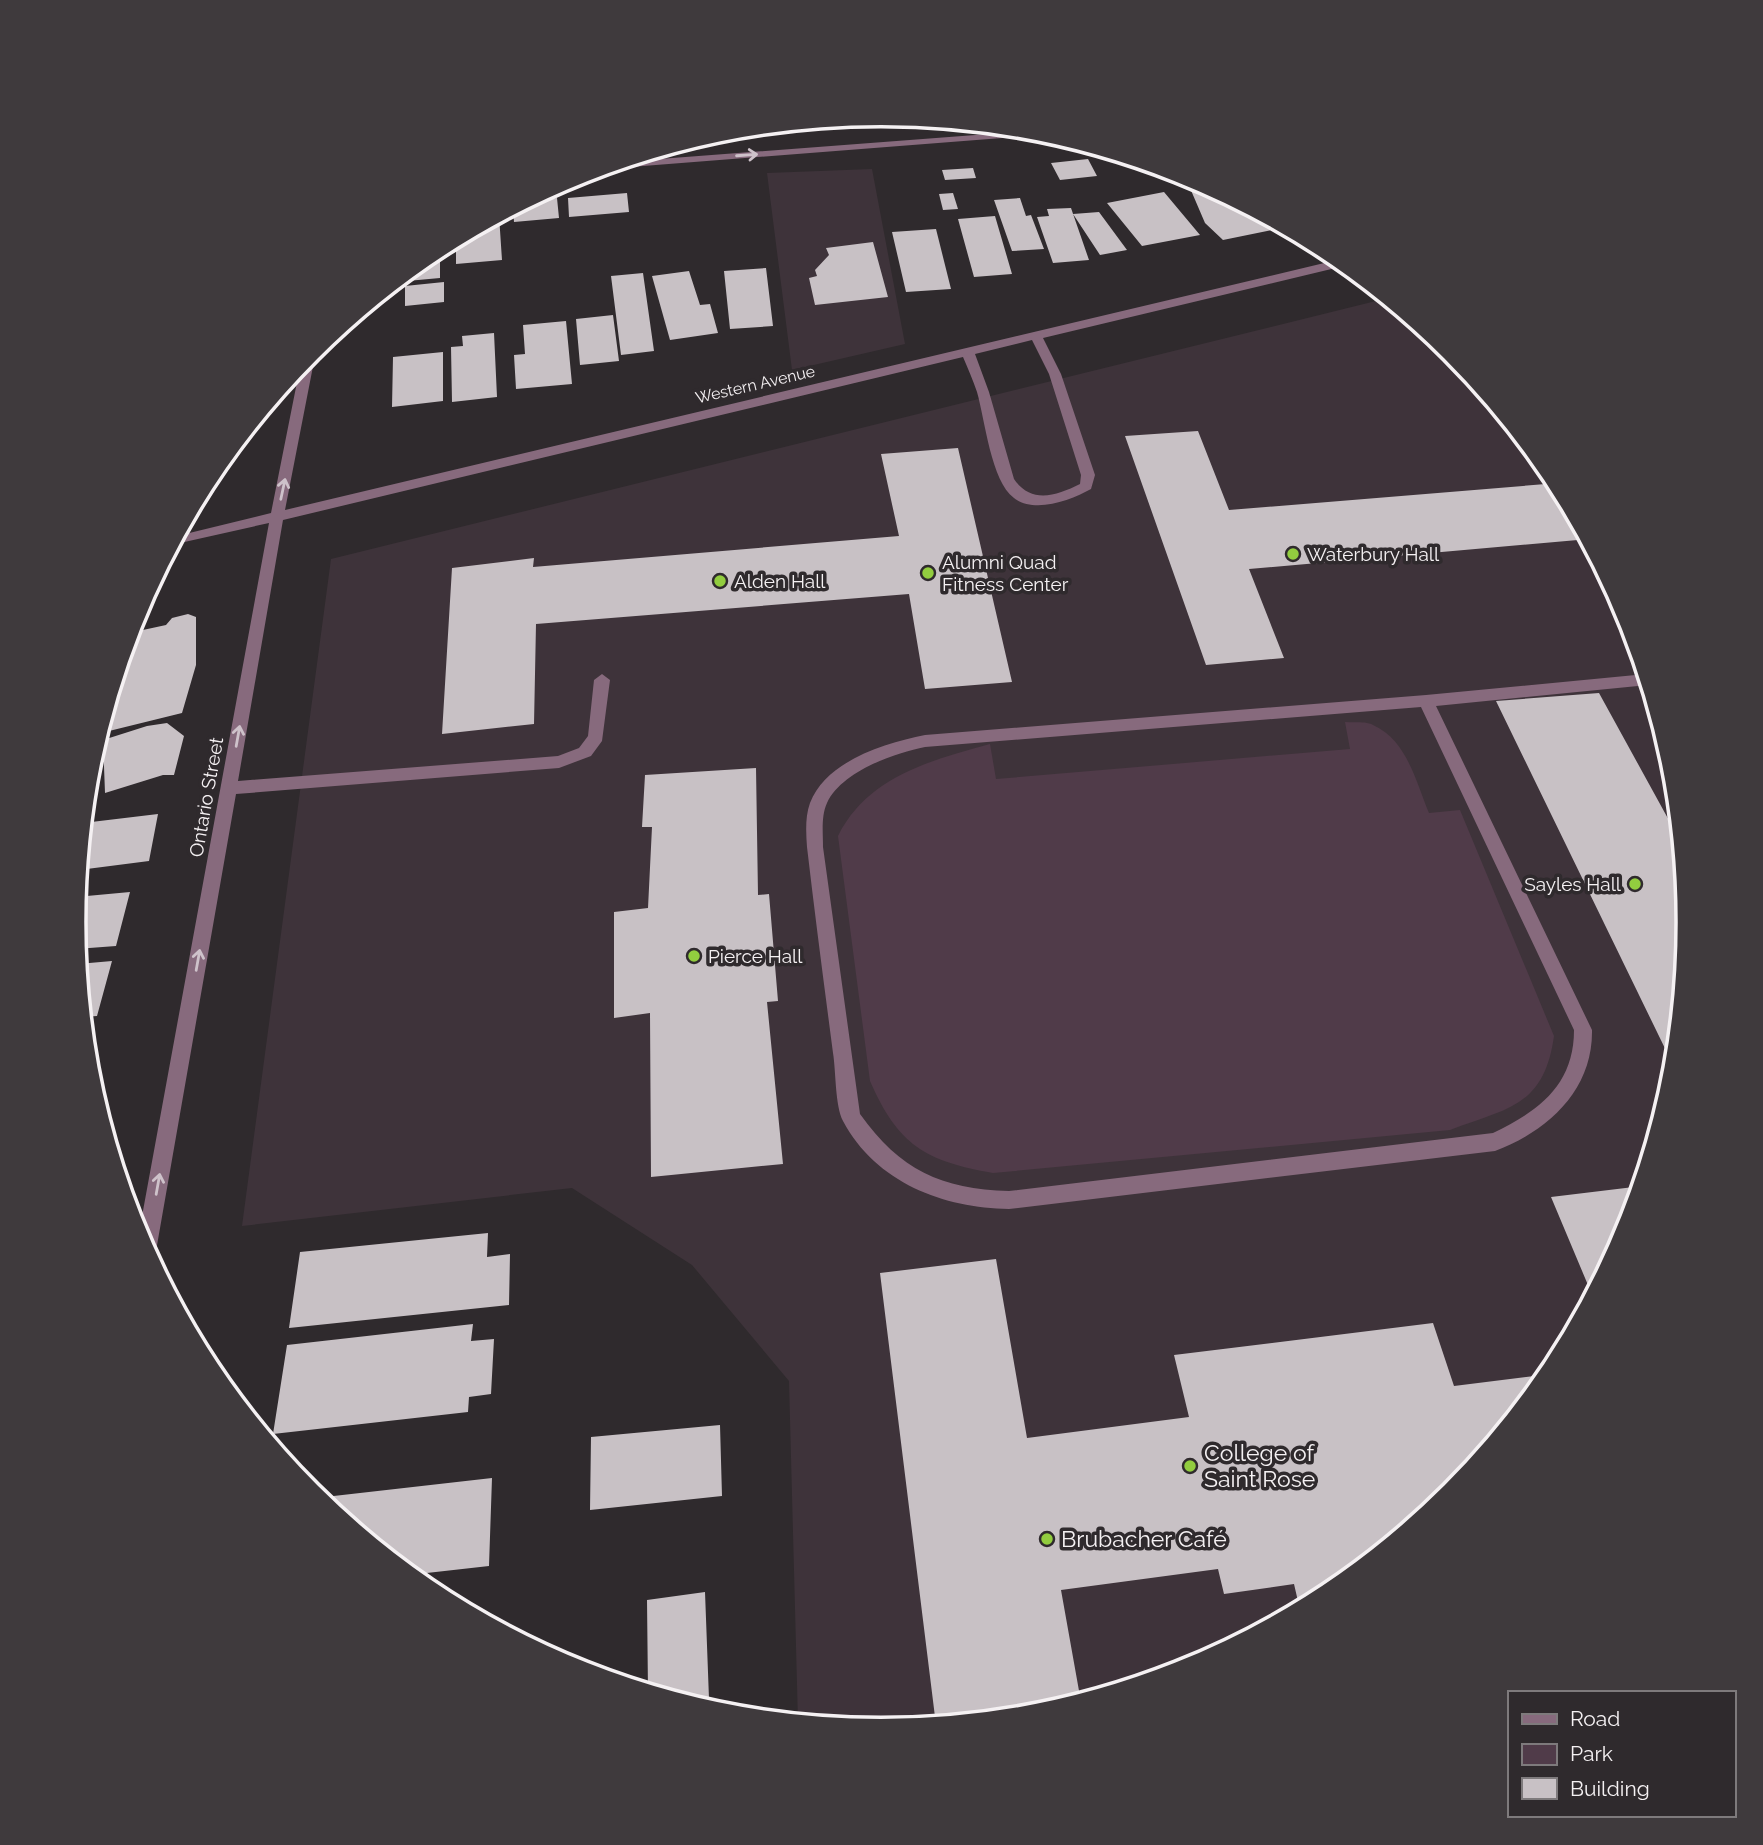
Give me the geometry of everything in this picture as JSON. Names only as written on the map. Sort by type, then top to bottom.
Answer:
[{"type":"street","points":[[646,163],[1001,137]]},
{"type":"street","name":"Western Avenue","points":[[185,538],[1330,265]]},
{"type":"street","points":[[968,352],[983,392],[1007,480],[1012,488],[1027,500],[1065,497],[1086,485],[1088,475],[1055,374],[1035,335]]},
{"type":"street","name":"Ontario Street","points":[[149,1234],[277,516],[305,374]]},
{"type":"street","points":[[1426,701],[1583,1030],[1585,1046],[1572,1082],[1543,1116],[1520,1131],[1495,1142],[1009,1200],[979,1201],[951,1195],[900,1172],[862,1134],[852,1117],[815,847],[816,813],[821,799],[839,780],[880,754],[925,741],[1426,701],[1639,679]]},
{"type":"street","points":[[229,788],[559,762],[584,752],[596,737],[602,680]]},
{"type":"shaded area","points":[[872,169],[905,344],[792,370],[767,173]]},
{"type":"shaded area","points":[[1378,301],[1444,360],[1480,398],[1513,438],[1571,525],[1617,618],[1635,667],[1662,767],[1676,870],[1677,922],[1676,975],[1662,1078],[1635,1178],[1617,1227],[1571,1320],[1543,1365],[1480,1447],[1406,1521],[1366,1554],[1279,1612],[1186,1658],[1087,1691],[1037,1703],[985,1711],[934,1717],[882,1718],[798,1713],[789,1381],[692,1265],[572,1188],[242,1226],[331,559]]},
{"type":"green space","points":[[1345,722],[1370,724],[1385,732],[1394,741],[1415,775],[1429,813],[1460,810],[1554,1036],[1542,1078],[1532,1091],[1506,1109],[1450,1130],[993,1173],[949,1163],[916,1146],[903,1135],[891,1121],[870,1081],[838,836],[850,816],[866,799],[903,774],[945,757],[990,744],[996,779],[1350,749]]},
{"type":"building","points":[[1088,159],[1097,176],[1060,180],[1051,163]]},
{"type":"building","points":[[973,168],[976,178],[945,180],[942,170]]},
{"type":"building","points":[[1190,189],[1273,230],[1223,240],[1205,223]]},
{"type":"building","points":[[1164,192],[1200,235],[1142,246],[1107,203]]},
{"type":"building","points":[[627,193],[629,212],[569,217],[568,198]]},
{"type":"building","points":[[953,193],[958,209],[943,210],[939,194]]},
{"type":"building","points":[[557,198],[559,218],[514,222],[514,218]]},
{"type":"building","points":[[1020,198],[1026,216],[1031,215],[1044,249],[1012,251],[994,200]]},
{"type":"building","points":[[1071,208],[1089,260],[1053,263],[1037,217],[1049,216],[1047,209]]},
{"type":"building","points":[[1099,212],[1127,250],[1100,255],[1073,214]]},
{"type":"building","points":[[995,216],[1012,274],[974,277],[958,219]]},
{"type":"building","points":[[500,225],[502,260],[456,264],[456,250]]},
{"type":"building","points":[[936,229],[951,289],[906,292],[892,232]]},
{"type":"building","points":[[873,242],[888,297],[815,305],[809,278],[817,276],[815,270],[829,255],[826,248]]},
{"type":"building","points":[[440,260],[440,278],[412,281]]},
{"type":"building","points":[[766,268],[773,326],[730,329],[724,271]]},
{"type":"building","points":[[689,271],[700,305],[710,304],[718,333],[670,340],[652,276]]},
{"type":"building","points":[[643,273],[654,351],[621,355],[611,276]]},
{"type":"building","points":[[444,282],[444,302],[405,306],[405,286]]},
{"type":"building","points":[[613,315],[619,361],[580,365],[576,319]]},
{"type":"building","points":[[566,321],[572,384],[516,389],[514,355],[525,354],[523,325]]},
{"type":"building","points":[[494,333],[497,397],[452,402],[451,347],[463,346],[462,336]]},
{"type":"building","points":[[443,352],[443,401],[392,407],[393,357]]},
{"type":"building","name":"Waterbury Hall","points":[[1198,431],[1229,510],[1546,484],[1579,540],[1249,569],[1284,658],[1206,665],[1125,436]]},
{"type":"building","name":"Alden Hall","points":[[958,448],[1012,682],[925,689],[909,594],[536,624],[534,724],[442,734],[452,568],[534,558],[533,567],[899,536],[881,454]]},
{"type":"building","points":[[188,614],[196,617],[196,665],[182,713],[110,731],[141,630],[166,625],[172,618]]},
{"type":"building","name":"Sayles Hall","points":[[1599,693],[1670,823],[1676,870],[1676,975],[1666,1051],[1496,701]]},
{"type":"building","points":[[167,723],[184,736],[174,775],[163,775],[105,793],[104,756],[108,738],[147,726]]},
{"type":"building","name":"Pierce Hall","points":[[756,768],[758,895],[769,894],[778,1001],[767,1002],[783,1164],[651,1177],[650,1013],[614,1018],[614,912],[648,908],[652,827],[642,827],[645,775]]},
{"type":"building","points":[[158,814],[149,861],[87,869],[93,822]]},
{"type":"building","points":[[130,892],[116,946],[86,948],[86,896]]},
{"type":"building","points":[[112,961],[97,1016],[92,1016],[87,963]]},
{"type":"building","points":[[1632,1187],[1617,1227],[1589,1286],[1551,1197]]},
{"type":"building","points":[[488,1233],[487,1257],[510,1254],[509,1305],[289,1328],[300,1252]]},
{"type":"building","name":"College of Saint Rose","points":[[996,1259],[1027,1438],[1189,1417],[1174,1355],[1433,1323],[1454,1386],[1535,1376],[1480,1447],[1406,1521],[1366,1554],[1298,1600],[1294,1584],[1224,1594],[1218,1569],[1061,1590],[1079,1693],[1037,1703],[935,1717],[880,1273]]},
{"type":"building","points":[[473,1324],[471,1341],[494,1339],[491,1394],[469,1397],[468,1412],[273,1434],[287,1345]]},
{"type":"building","points":[[720,1425],[722,1496],[590,1510],[591,1437]]},
{"type":"building","points":[[492,1478],[489,1566],[424,1573],[357,1521],[331,1496]]},
{"type":"building","points":[[705,1592],[709,1699],[648,1683],[647,1600]]},
{"type":"place","name":"Waterbury Hall","points":[[1293,554]]},
{"type":"place","name":"Alumni Quad Fitness Center","points":[[928,573]]},
{"type":"place","name":"Alden Hall","points":[[720,581]]},
{"type":"place","name":"Sayles Hall","points":[[1635,884]]},
{"type":"place","name":"Pierce Hall","points":[[694,956]]},
{"type":"place","name":"College of Saint Rose","points":[[1190,1466]]},
{"type":"place","name":"Brubacher Café","points":[[1047,1539]]}]
